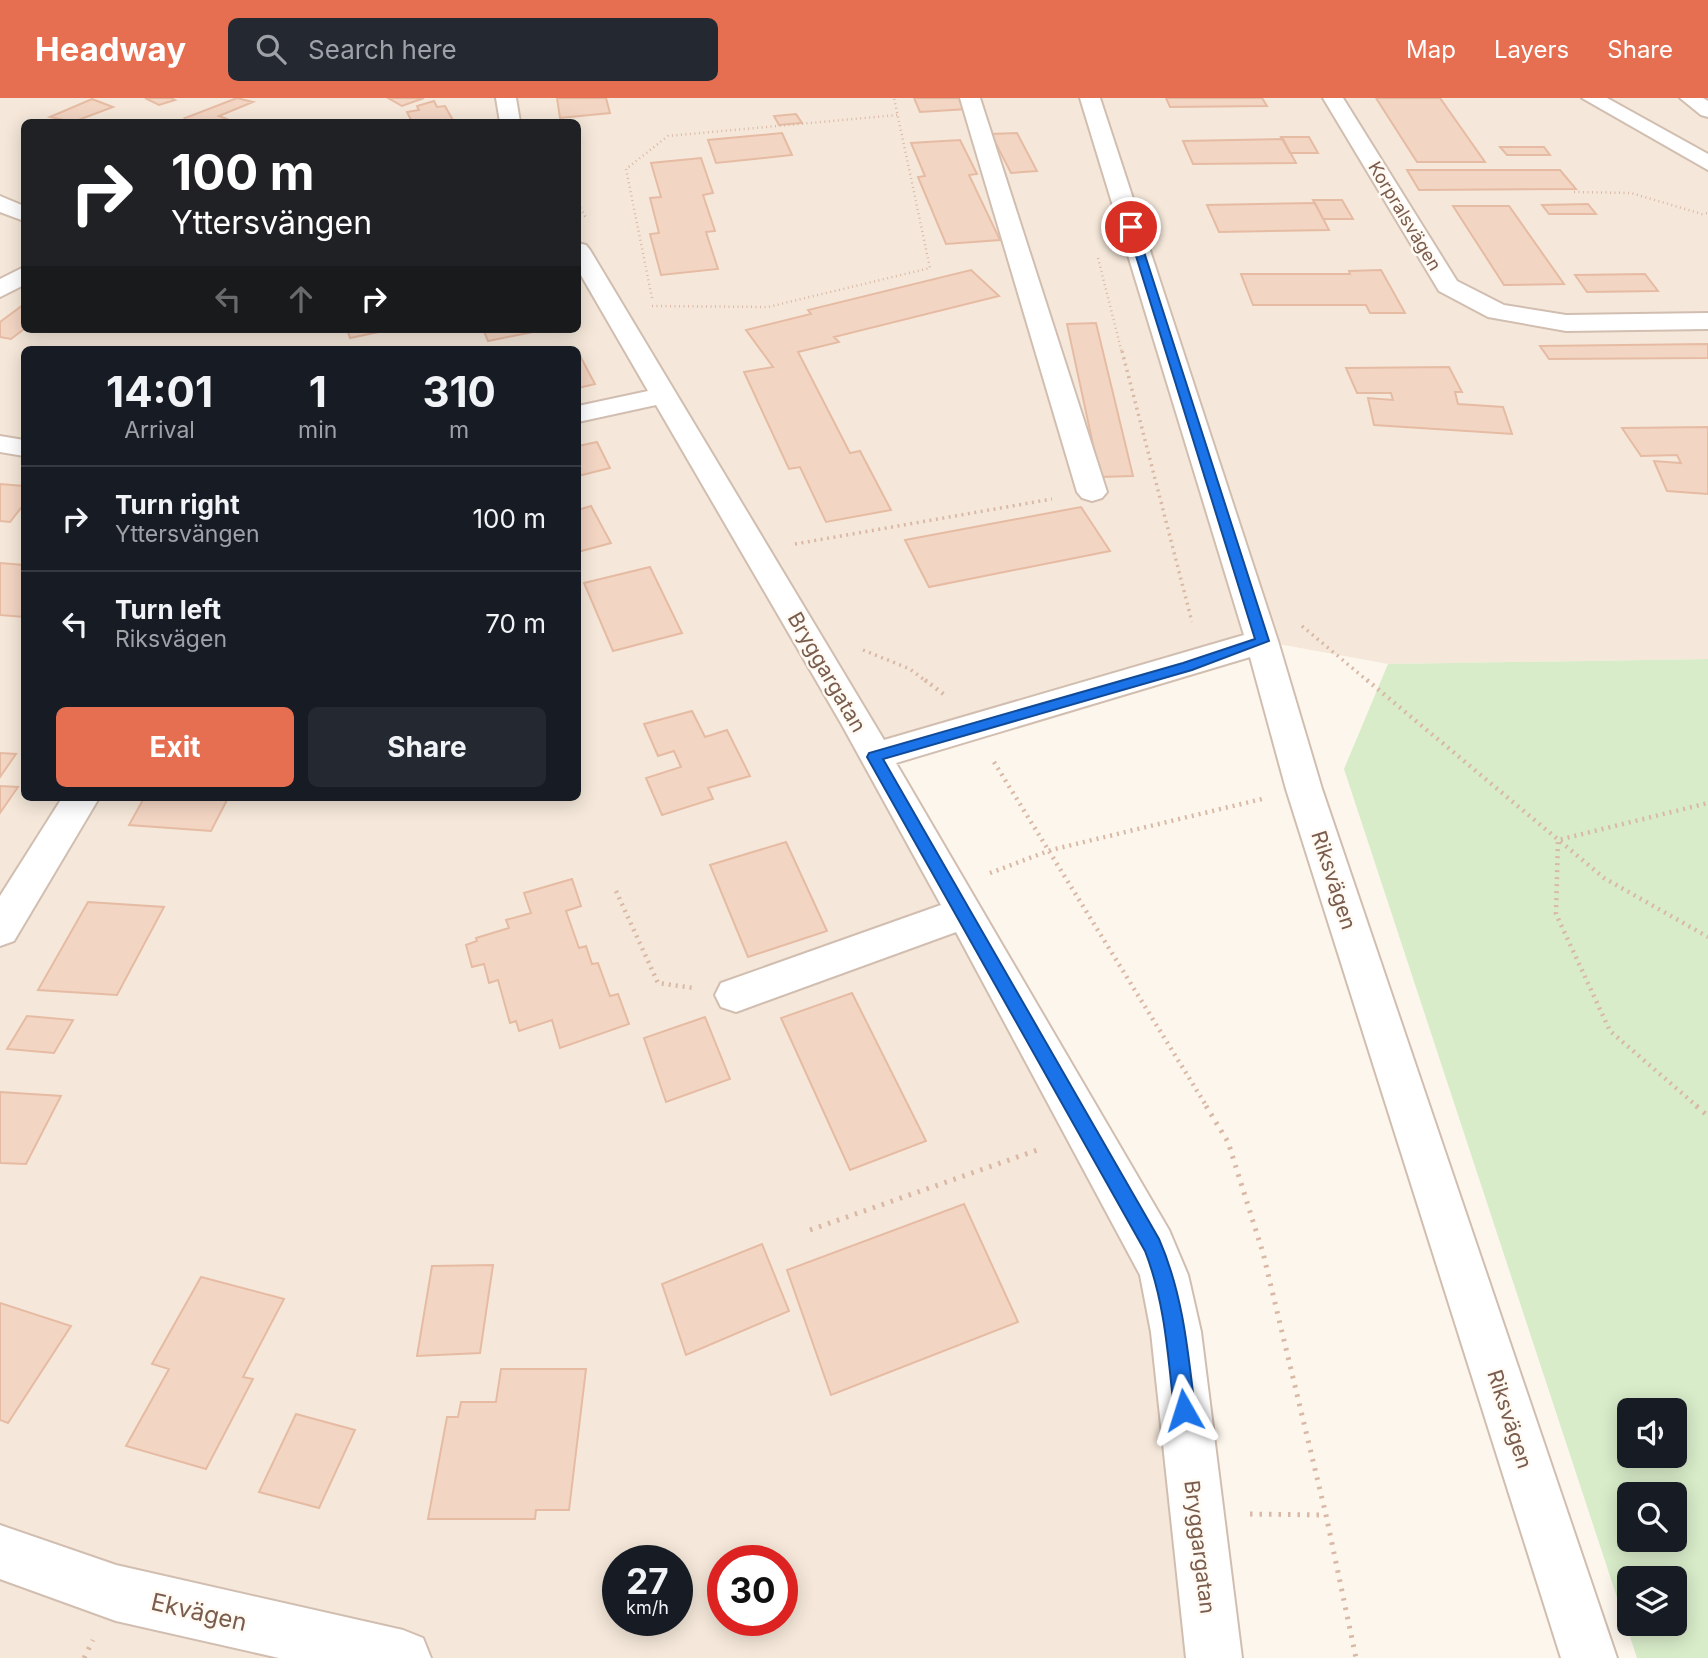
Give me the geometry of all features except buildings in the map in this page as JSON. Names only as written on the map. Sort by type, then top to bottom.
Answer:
[{"type":"street","points":[[506,98],[510,119]]},
{"type":"street","points":[[970,98],[1092,492]]},
{"type":"street","name":"Riksvägen","points":[[1090,98],[1279,631],[1304,789],[1589,1658]]},
{"type":"street","name":"Korpralsvägen","points":[[1333,98],[1448,286],[1497,312],[1566,323],[1708,321]]},
{"type":"street","points":[[1592,98],[1708,163]]},
{"type":"street","points":[[1690,98],[1708,111]]},
{"type":"street","points":[[0,203],[21,213]]},
{"type":"street","name":"Bryggargatan","points":[[584,238],[662,397],[859,725],[874,757],[1153,1246],[1164,1275],[1176,1332],[1195,1514],[1214,1658]]},
{"type":"street","points":[[0,290],[21,276]]},
{"type":"street","points":[[581,413],[662,397]]},
{"type":"street","points":[[0,444],[21,447]]},
{"type":"street","points":[[874,757],[1188,666],[1279,631]]},
{"type":"street","points":[[0,930],[79,801]]},
{"type":"street","points":[[736,995],[958,900]]},
{"type":"street","name":"Ekvägen","points":[[0,1552],[116,1593],[403,1658]]},
{"type":"path","points":[[645,305],[768,307],[930,268],[894,98]]},
{"type":"path","points":[[653,306],[625,169],[668,136],[897,116]]},
{"type":"path","points":[[1574,192],[1631,193],[1702,215],[1708,213]]},
{"type":"path","points":[[784,546],[1092,492]]},
{"type":"path","points":[[1279,631],[1558,839],[1604,878],[1708,937]]},
{"type":"path","points":[[851,644],[910,669],[963,711],[1051,850],[1228,1142],[1263,1253],[1326,1515],[1356,1658]]},
{"type":"path","points":[[958,900],[1051,850],[1304,789]]},
{"type":"path","points":[[1558,839],[1708,803]]},
{"type":"path","points":[[1558,839],[1556,914],[1610,1031],[1708,1116]]},
{"type":"path","points":[[616,891],[658,983],[736,995]]},
{"type":"path","points":[[810,1230],[1087,1133]]},
{"type":"path","points":[[1195,1514],[1326,1515]]},
{"type":"shaded area","points":[[0,98],[1708,98],[1708,659],[1388,664],[1262,641],[874,757],[1152,1246],[1214,1658],[0,1658]]},
{"type":"green space","points":[[1708,659],[1708,1658],[1637,1658],[1630,1636],[1687,1636],[1687,1566],[1617,1566],[1617,1597],[1344,769],[1388,664]]},
{"type":"route","points":[[1131,227],[1262,641],[1188,666],[874,757],[965,912],[1116,1186],[1153,1246],[1164,1275],[1176,1332],[1184,1410]]}]
